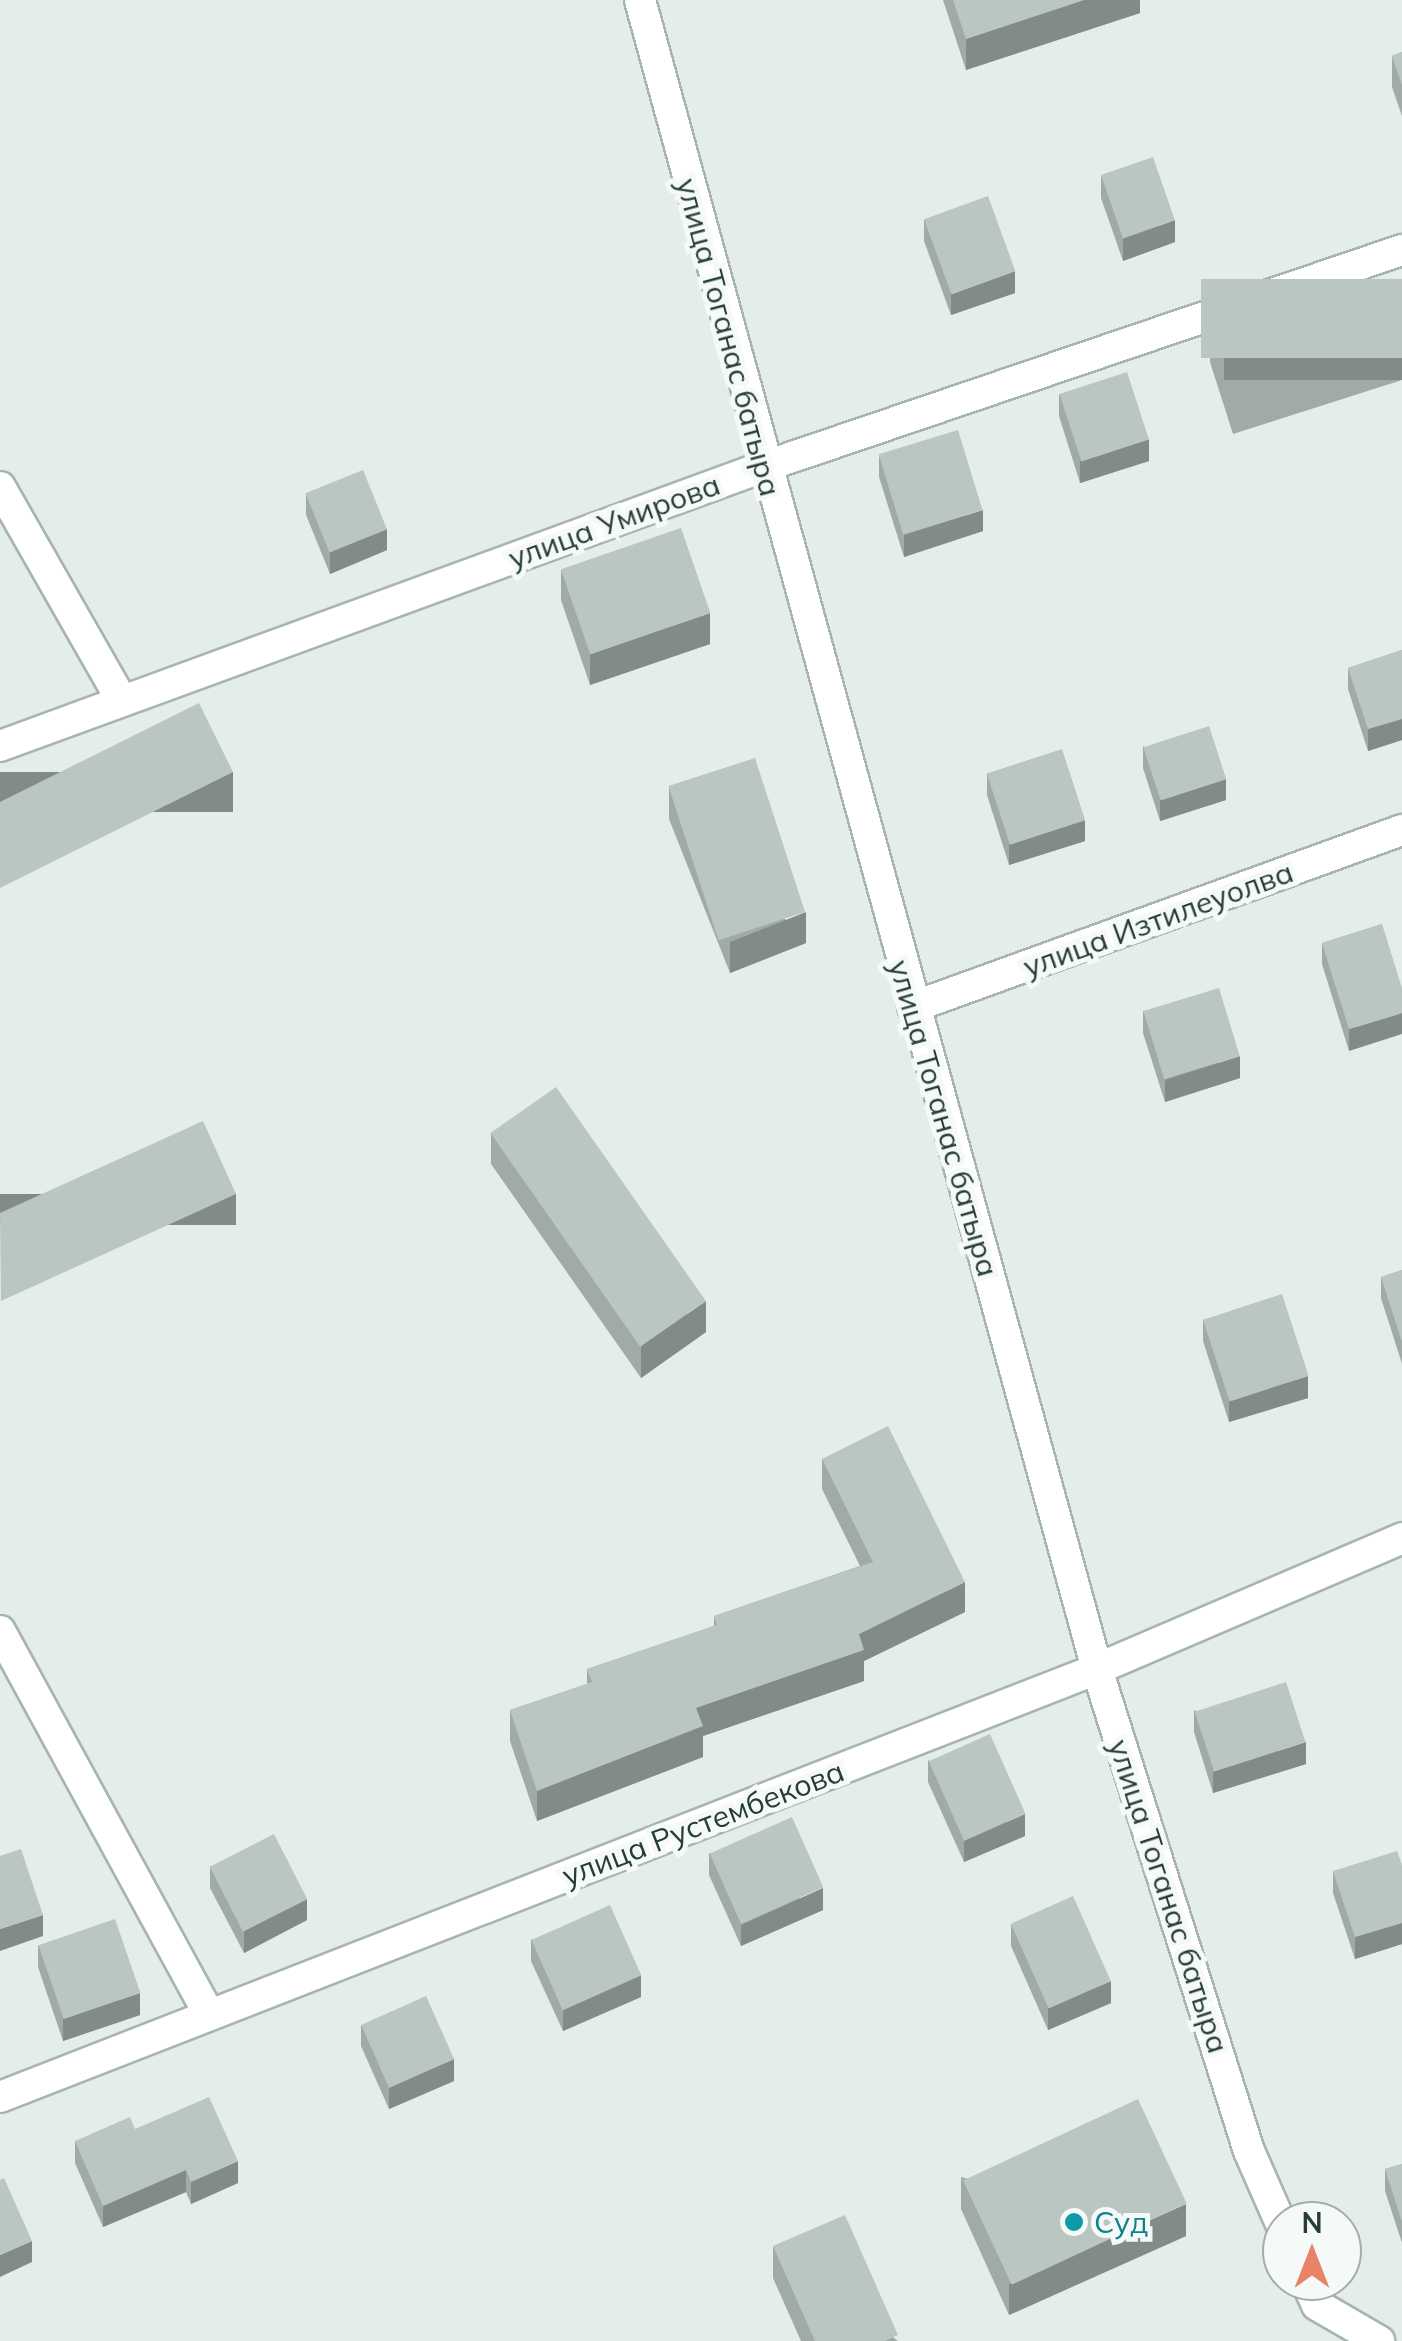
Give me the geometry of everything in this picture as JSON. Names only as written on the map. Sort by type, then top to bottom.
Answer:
[{"type":"street","name":"улица Тоганас батыра","points":[[640,0],[763,466],[1097,1670],[1249,2151],[1271,2201]]},
{"type":"street","name":"улица Умирова","points":[[0,746],[763,466],[1402,250]]},
{"type":"street","points":[[0,487],[122,701]]},
{"type":"street","name":"улица Изтилеуолва","points":[[914,1008],[1402,830]]},
{"type":"street","name":"улица Рустембекова","points":[[0,2097],[1097,1670],[1402,1538]]},
{"type":"street","points":[[0,1631],[210,2015]]},
{"type":"street","points":[[1314,2301],[1379,2341]]},
{"type":"building","points":[[953,0],[1084,0],[966,39]]},
{"type":"building","points":[[1402,52],[1402,85],[1392,56]]},
{"type":"building","points":[[1153,157],[1175,220],[1123,238],[1101,175]]},
{"type":"building","points":[[988,196],[1015,271],[951,294],[924,219]]},
{"type":"building","points":[[1201,279],[1402,279],[1402,358],[1201,358]]},
{"type":"building","points":[[1127,372],[1149,440],[1081,461],[1059,394]]},
{"type":"building","points":[[958,430],[983,510],[903,535],[879,454]]},
{"type":"building","points":[[363,470],[387,529],[329,553],[306,493]]},
{"type":"building","points":[[681,528],[710,613],[590,654],[561,569]]},
{"type":"building","points":[[1402,650],[1402,719],[1368,729],[1348,668]]},
{"type":"building","points":[[199,703],[233,772],[0,888],[0,802]]},
{"type":"building","points":[[1209,726],[1226,779],[1161,801],[1143,747]]},
{"type":"building","points":[[1062,749],[1085,820],[1010,845],[987,773]]},
{"type":"building","points":[[755,758],[805,912],[719,940],[668,786]]},
{"type":"building","points":[[1382,924],[1402,988],[1402,1013],[1349,1029],[1322,943]]},
{"type":"building","points":[[1219,988],[1240,1056],[1164,1079],[1143,1011]]},
{"type":"building","points":[[556,1087],[706,1301],[640,1347],[490,1133]]},
{"type":"building","points":[[203,1121],[236,1194],[1,1301],[0,1213]]},
{"type":"building","points":[[1402,1270],[1402,1342],[1381,1277]]},
{"type":"building","points":[[1282,1294],[1309,1376],[1230,1401],[1203,1320]]},
{"type":"building","points":[[888,1426],[965,1582],[859,1634],[864,1650],[696,1708],[703,1726],[537,1791],[510,1710],[592,1682],[587,1669],[717,1625],[714,1616],[873,1562],[822,1459]]},
{"type":"building","points":[[1286,1682],[1305,1742],[1214,1772],[1195,1712]]},
{"type":"building","points":[[990,1734],[1025,1813],[964,1841],[929,1761]]},
{"type":"building","points":[[792,1817],[823,1887],[741,1924],[710,1854]]},
{"type":"building","points":[[274,1834],[307,1899],[243,1932],[210,1867]]},
{"type":"building","points":[[21,1849],[43,1915],[0,1929],[0,1856]]},
{"type":"building","points":[[1397,1851],[1402,1865],[1402,1923],[1355,1937],[1333,1871]]},
{"type":"building","points":[[1073,1896],[1111,1981],[1049,2009],[1011,1924]]},
{"type":"building","points":[[610,1905],[641,1975],[563,2010],[531,1940]]},
{"type":"building","points":[[115,1919],[140,1993],[64,2019],[38,1945]]},
{"type":"building","points":[[426,1996],[454,2059],[389,2088],[361,2025]]},
{"type":"building","points":[[209,2097],[238,2161],[191,2182],[186,2170],[103,2206],[75,2141],[130,2117],[135,2129]]},
{"type":"building","name":"Суд","points":[[1138,2099],[1187,2203],[1012,2285],[963,2181]]},
{"type":"building","points":[[1402,2164],[1402,2222],[1385,2169]]},
{"type":"building","points":[[4,2178],[32,2241],[0,2255],[0,2180]]},
{"type":"building","points":[[845,2215],[898,2335],[885,2341],[815,2341],[773,2246]]},
{"type":"place","name":"Суд","points":[[1074,2222]]}]
